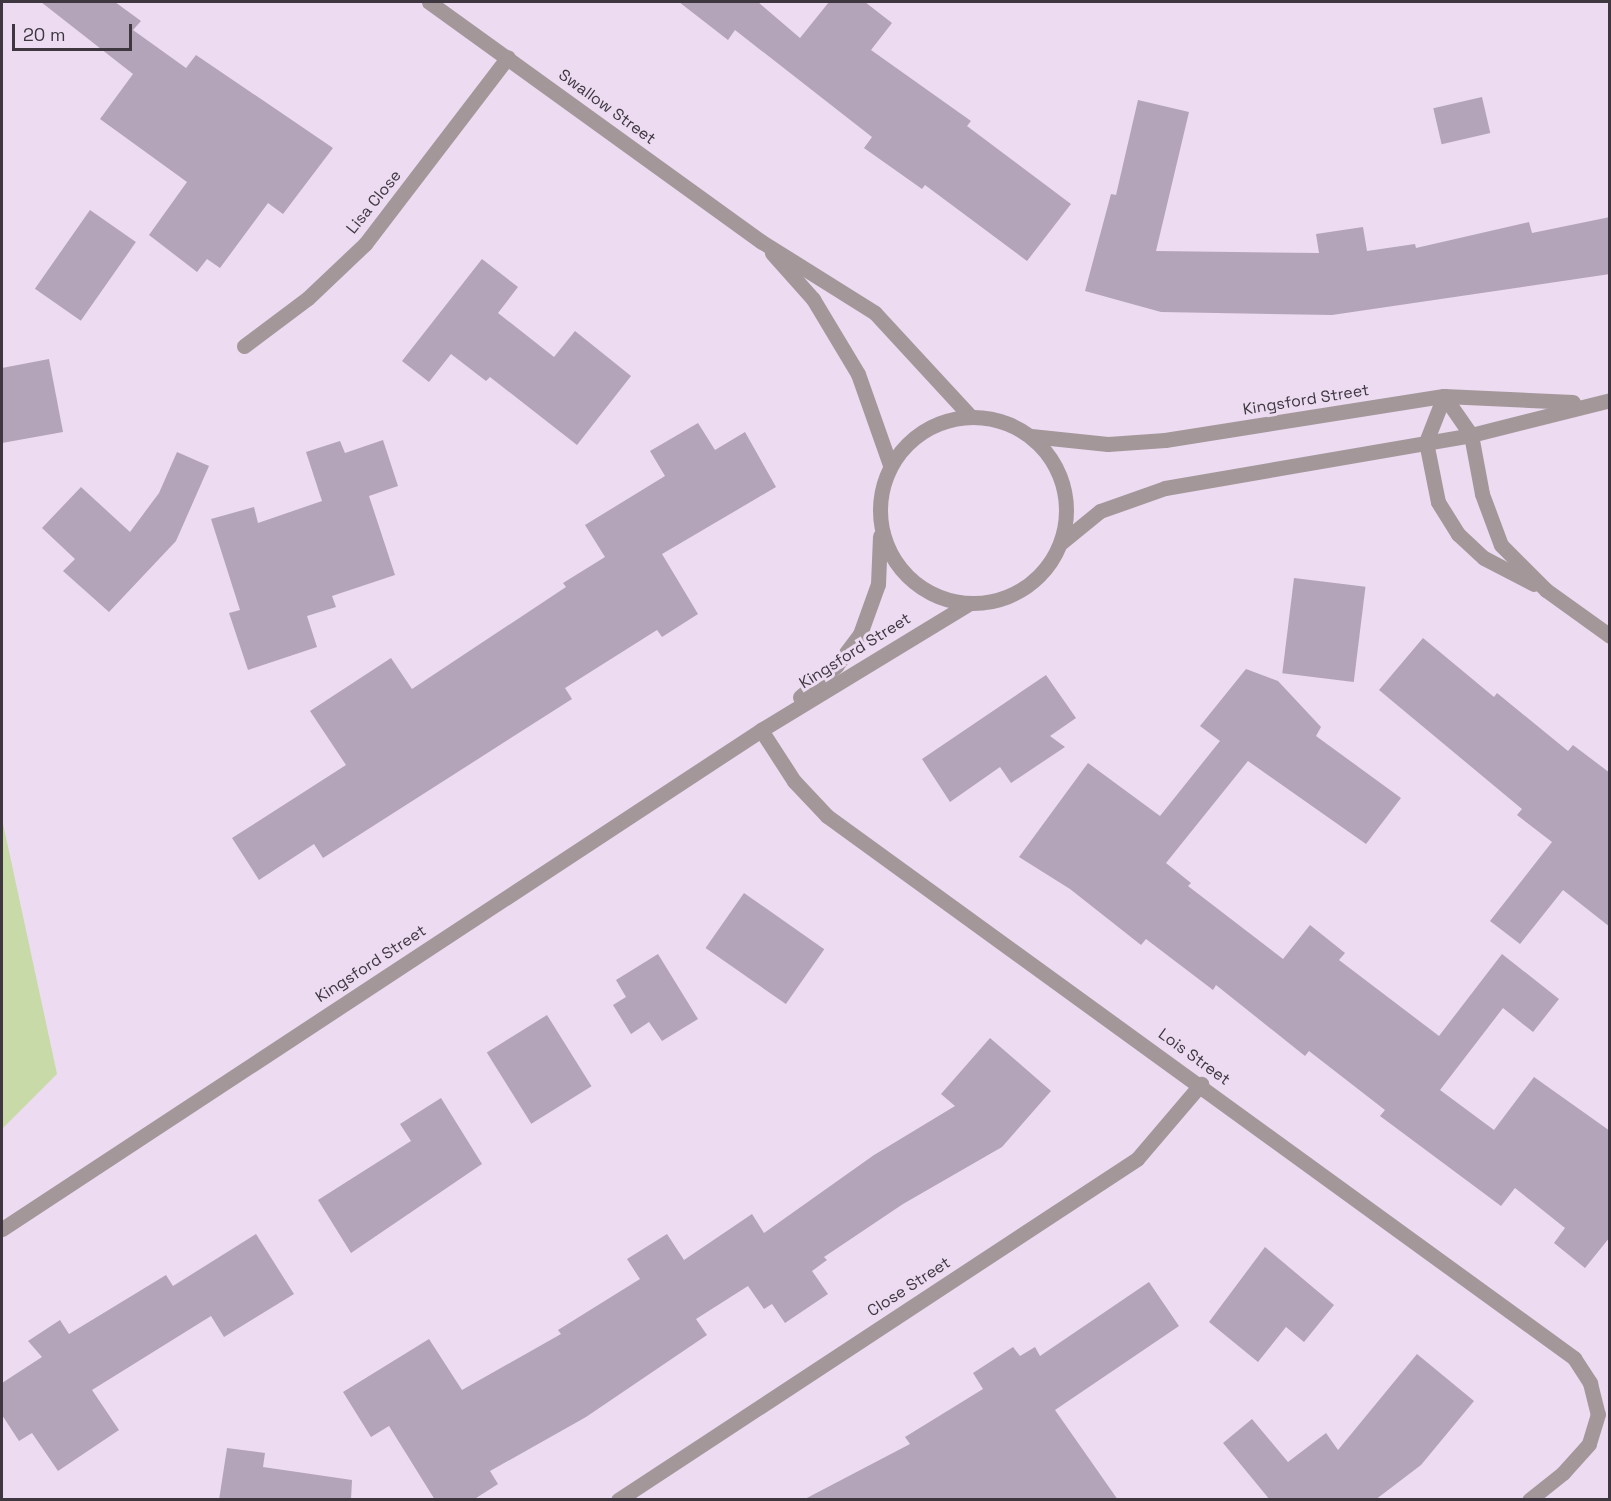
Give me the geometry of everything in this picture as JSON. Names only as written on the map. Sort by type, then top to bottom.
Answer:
[{"type":"street","name":"Swallow Street","points":[[429,2],[762,242],[874,313],[970,416]]},
{"type":"street","name":"Lisa Close","points":[[244,346],[308,298],[365,244],[508,57]]},
{"type":"street","name":"Swallow Street","points":[[762,242],[813,299],[838,339],[878,420],[890,465]]},
{"type":"street","points":[[1444,396],[1471,435],[1491,524],[1502,545],[1546,590]]},
{"type":"street","points":[[1444,396],[1426,442],[1438,502],[1458,534],[1484,558],[1546,590],[1610,636]]},
{"type":"street","name":"Kingsford Street","points":[[1031,436],[1108,444],[1172,439],[1444,396],[1588,403]]},
{"type":"street","name":"Kingsford Street","points":[[1062,542],[1100,511],[1146,493],[1471,435],[1588,403],[1610,400]]},
{"type":"street","points":[[970,416],[1002,420],[1031,436],[1052,457],[1064,483],[1067,513],[1062,542],[1047,568],[1025,588],[998,601],[968,604],[939,598],[913,582],[892,558],[880,528],[880,495],[890,465],[919,434],[938,423],[970,416]]},
{"type":"street","name":"Kingsford Street","points":[[761,730],[836,666],[860,634],[878,584],[880,528]]},
{"type":"street","name":"Kingsford Street","points":[[2,1229],[761,730],[968,604]]},
{"type":"street","name":"Lois Street","points":[[761,730],[794,781],[827,816],[1201,1084],[1555,1342],[1574,1359],[1590,1383],[1598,1414],[1589,1444],[1563,1473],[1529,1500]]},
{"type":"street","name":"Close Street","points":[[618,1500],[1137,1159],[1201,1084]]},
{"type":"green space","points":[[2,819],[57,1074],[2,1129]]},
{"type":"building","points":[[41,2],[115,2],[141,21],[133,30],[186,68],[196,55],[333,148],[283,214],[268,203],[220,268],[207,259],[197,272],[149,235],[187,182],[100,119],[133,74]]},
{"type":"building","points":[[679,2],[758,2],[800,38],[829,2],[865,2],[892,23],[871,50],[971,121],[967,126],[1071,204],[1027,261],[925,185],[922,189],[864,148],[872,137],[735,30],[728,40]]},
{"type":"building","points":[[1482,97],[1490,133],[1442,144],[1433,108]]},
{"type":"building","points":[[1138,100],[1189,112],[1156,251],[1319,253],[1316,234],[1363,227],[1367,251],[1415,244],[1416,248],[1529,222],[1532,233],[1610,217],[1610,274],[1332,315],[1161,312],[1085,291],[1111,194],[1116,195]]},
{"type":"building","points":[[90,210],[136,242],[81,321],[35,289]]},
{"type":"building","points":[[482,259],[518,287],[498,313],[554,357],[575,331],[631,376],[577,445],[490,377],[486,381],[451,354],[429,382],[402,361]]},
{"type":"building","points":[[49,359],[63,432],[2,443],[2,368]]},
{"type":"building","points":[[698,423],[715,450],[745,432],[776,487],[662,554],[698,614],[662,637],[657,630],[565,688],[572,699],[323,858],[314,844],[259,880],[232,838],[346,765],[310,711],[391,658],[412,689],[566,587],[563,583],[605,557],[585,525],[665,476],[650,451]]},
{"type":"building","points":[[383,440],[398,486],[369,496],[395,575],[332,596],[336,607],[307,616],[317,647],[248,670],[229,613],[240,610],[211,519],[254,507],[258,523],[322,501],[306,452],[340,441],[345,453]]},
{"type":"building","points":[[177,452],[209,466],[176,541],[109,612],[63,571],[75,559],[42,528],[81,487],[130,532],[159,493]]},
{"type":"building","points":[[1294,578],[1365,587],[1354,682],[1282,673]]},
{"type":"building","points":[[1423,638],[1494,697],[1497,693],[1568,751],[1573,745],[1610,773],[1610,927],[1563,890],[1520,944],[1490,921],[1552,842],[1517,815],[1522,809],[1379,690]]},
{"type":"building","points":[[1246,669],[1278,681],[1321,727],[1316,736],[1401,798],[1366,844],[1248,761],[1166,863],[1191,883],[1188,886],[1283,959],[1310,925],[1345,953],[1339,960],[1439,1036],[1502,954],[1559,999],[1533,1032],[1503,1008],[1440,1090],[1494,1130],[1534,1077],[1610,1131],[1610,1237],[1585,1268],[1554,1243],[1565,1228],[1515,1188],[1501,1206],[1380,1116],[1385,1110],[1309,1051],[1305,1056],[1216,985],[1213,990],[1146,939],[1141,945],[1070,889],[1019,857],[1088,763],[1160,816],[1220,741],[1200,726]]},
{"type":"building","points":[[1046,675],[1076,718],[1050,736],[1065,747],[1011,783],[1000,767],[950,802],[922,759]]},
{"type":"building","points":[[744,893],[824,949],[786,1004],[706,948]]},
{"type":"building","points":[[658,954],[698,1019],[662,1041],[649,1022],[631,1034],[613,1005],[626,997],[616,980]]},
{"type":"building","points":[[547,1015],[592,1086],[531,1124],[487,1053]]},
{"type":"building","points":[[990,1038],[1051,1091],[1002,1147],[903,1204],[824,1257],[827,1260],[812,1271],[828,1294],[785,1323],[772,1304],[764,1309],[748,1286],[696,1319],[707,1335],[586,1417],[490,1471],[498,1484],[473,1500],[435,1500],[389,1426],[371,1437],[343,1392],[429,1339],[462,1390],[561,1334],[558,1330],[640,1279],[627,1259],[667,1234],[684,1260],[752,1214],[764,1233],[874,1155],[955,1106],[941,1094]]},
{"type":"building","points":[[441,1098],[482,1164],[351,1253],[318,1200],[411,1141],[400,1124]]},
{"type":"building","points":[[256,1234],[294,1294],[224,1337],[211,1316],[92,1390],[119,1430],[58,1471],[32,1433],[19,1441],[2,1415],[2,1383],[42,1357],[28,1341],[60,1320],[69,1334],[166,1275],[173,1286]]},
{"type":"building","points":[[1265,1247],[1334,1305],[1304,1342],[1286,1327],[1258,1362],[1209,1322]]},
{"type":"building","points":[[1149,1282],[1179,1326],[1055,1410],[1118,1500],[803,1500],[910,1444],[905,1437],[983,1389],[973,1373],[1013,1347],[1020,1356],[1035,1347],[1040,1356]]},
{"type":"building","points":[[1417,1354],[1474,1401],[1421,1465],[1375,1500],[1270,1500],[1223,1443],[1252,1419],[1288,1462],[1326,1433],[1338,1450]]},
{"type":"building","points":[[227,1448],[265,1453],[263,1467],[352,1480],[351,1500],[219,1500]]}]
